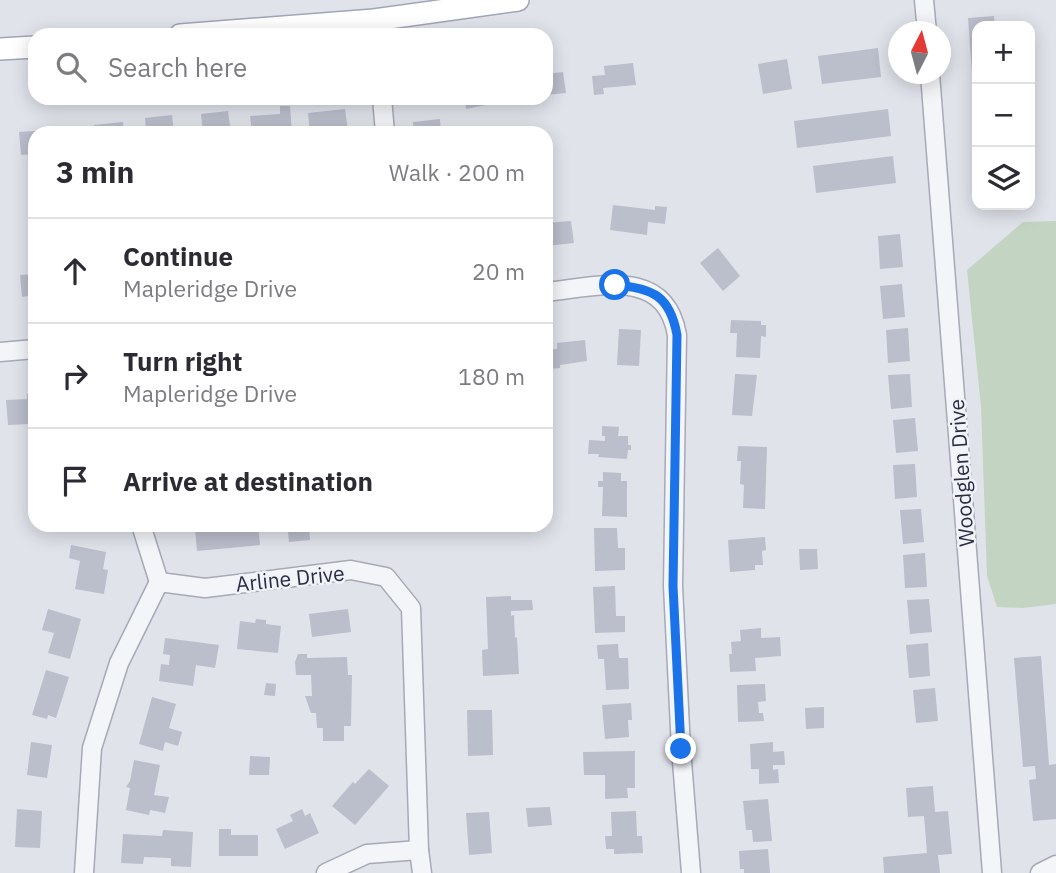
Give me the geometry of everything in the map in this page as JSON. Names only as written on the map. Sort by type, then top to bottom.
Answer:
[{"type":"main road","points":[[351,28],[375,27],[518,0]]},
{"type":"main road","points":[[0,50],[28,48]]},
{"type":"street","points":[[924,0],[926,21]]},
{"type":"street","name":"Woodglen Drive","points":[[931,84],[992,873]]},
{"type":"street","points":[[383,105],[384,126]]},
{"type":"street","points":[[553,291],[615,285],[636,287],[651,291],[662,300],[674,319],[677,335],[673,586],[681,749],[691,873]]},
{"type":"street","points":[[0,352],[28,349]]},
{"type":"street","points":[[84,873],[92,748],[119,663],[159,582],[143,532]]},
{"type":"street","name":"Arline Drive","points":[[159,582],[205,588],[351,570],[386,577],[411,608],[422,873]]},
{"type":"street","points":[[326,873],[367,854],[419,850]]},
{"type":"street","points":[[1040,873],[1056,864]]},
{"type":"green space","points":[[1056,221],[1056,604],[1023,608],[997,607],[987,576],[981,407],[967,270],[1023,222]]},
{"type":"building","points":[[994,16],[994,21],[972,21],[972,73],[968,18]]},
{"type":"building","points":[[878,48],[881,77],[822,84],[818,56]]},
{"type":"building","points":[[787,59],[792,89],[763,94],[758,64]]},
{"type":"building","points":[[633,63],[636,85],[603,88],[604,94],[594,95],[592,76],[605,75],[604,66]]},
{"type":"building","points":[[563,72],[566,93],[553,94],[553,73]]},
{"type":"building","points":[[466,105],[486,105],[466,109]]},
{"type":"building","points":[[280,106],[290,106],[291,126],[251,126],[250,116],[280,114]]},
{"type":"building","points":[[345,109],[347,126],[309,126],[308,113]]},
{"type":"building","points":[[888,109],[891,136],[797,148],[794,121]]},
{"type":"building","points":[[228,111],[230,126],[202,126],[201,114]]},
{"type":"building","points":[[172,115],[173,126],[146,126],[145,118]]},
{"type":"building","points":[[440,119],[440,126],[413,126],[413,122]]},
{"type":"building","points":[[123,122],[123,126],[94,126]]},
{"type":"building","points":[[28,131],[28,154],[21,155],[19,132]]},
{"type":"building","points":[[893,156],[896,183],[816,193],[813,166]]},
{"type":"building","points":[[613,205],[655,210],[655,206],[667,207],[665,224],[648,222],[647,235],[610,230]]},
{"type":"building","points":[[571,221],[574,243],[553,245],[553,222]]},
{"type":"building","points":[[900,234],[903,267],[880,269],[878,236]]},
{"type":"building","points":[[718,248],[740,276],[723,291],[700,263]]},
{"type":"building","points":[[28,274],[28,296],[22,297],[20,275]]},
{"type":"building","points":[[902,284],[905,317],[883,319],[880,286]]},
{"type":"building","points":[[731,320],[761,321],[761,325],[766,325],[766,337],[761,336],[760,358],[736,357],[737,333],[730,333]]},
{"type":"building","points":[[908,328],[910,361],[888,363],[886,330]]},
{"type":"building","points":[[619,329],[641,330],[639,366],[617,365]]},
{"type":"building","points":[[585,340],[587,361],[553,369],[553,349],[557,349],[557,343]]},
{"type":"building","points":[[735,374],[757,375],[752,416],[732,415]]},
{"type":"building","points":[[910,374],[912,407],[891,409],[888,375]]},
{"type":"building","points":[[27,394],[28,424],[8,425],[6,400],[27,399]]},
{"type":"building","points":[[915,418],[918,451],[896,453],[893,420]]},
{"type":"building","points":[[602,426],[619,427],[618,436],[628,436],[631,450],[628,450],[627,459],[588,454],[589,440],[605,441]]},
{"type":"building","points":[[738,446],[767,447],[765,509],[743,508],[744,485],[740,484],[741,461],[737,461]]},
{"type":"building","points":[[915,464],[917,497],[895,499],[893,465]]},
{"type":"building","points":[[603,472],[621,473],[621,481],[627,481],[627,517],[602,516],[603,487],[598,487],[598,481],[603,481]]},
{"type":"building","points":[[921,509],[924,542],[903,544],[900,510]]},
{"type":"building","points":[[594,528],[617,528],[618,548],[625,548],[625,570],[595,571]]},
{"type":"building","points":[[195,532],[259,532],[260,545],[197,551]]},
{"type":"building","points":[[288,532],[309,532],[310,540],[289,542]]},
{"type":"building","points":[[765,537],[763,565],[755,565],[755,570],[730,572],[728,540]]},
{"type":"building","points":[[71,545],[106,552],[103,569],[108,570],[104,594],[75,589],[80,561],[69,558]]},
{"type":"building","points":[[799,549],[817,549],[818,569],[800,570]]},
{"type":"building","points":[[925,553],[927,587],[905,588],[903,555]]},
{"type":"building","points":[[615,586],[616,616],[625,616],[625,632],[595,633],[593,587]]},
{"type":"building","points":[[511,596],[511,600],[532,600],[533,610],[511,611],[511,616],[514,615],[515,638],[517,637],[519,674],[483,676],[482,650],[488,649],[486,597]]},
{"type":"building","points":[[929,599],[932,632],[910,634],[907,600]]},
{"type":"building","points":[[48,609],[81,619],[70,659],[48,653],[54,633],[42,630]]},
{"type":"building","points":[[348,609],[351,632],[312,637],[309,614]]},
{"type":"building","points":[[256,619],[266,620],[266,624],[281,626],[278,653],[237,649],[240,621],[255,623]]},
{"type":"building","points":[[761,628],[761,638],[780,637],[781,656],[755,658],[756,671],[730,672],[731,642],[741,641],[740,630]]},
{"type":"building","points":[[165,638],[219,645],[215,668],[196,665],[193,686],[159,681],[161,664],[169,665],[170,655],[163,654]]},
{"type":"building","points":[[928,643],[930,676],[909,678],[906,645]]},
{"type":"building","points":[[618,644],[619,658],[628,658],[629,689],[606,690],[604,659],[598,659],[597,645]]},
{"type":"building","points":[[298,654],[307,654],[307,658],[347,657],[348,675],[352,675],[351,726],[344,726],[344,741],[323,741],[323,728],[317,728],[316,713],[311,713],[305,696],[312,696],[311,675],[296,675],[295,662]]},
{"type":"building","points":[[1041,656],[1049,765],[1056,764],[1056,819],[1033,821],[1029,780],[1036,779],[1035,766],[1023,767],[1014,658]]},
{"type":"building","points":[[46,670],[69,677],[56,718],[48,715],[47,719],[32,715]]},
{"type":"building","points":[[266,683],[276,684],[275,696],[264,695]]},
{"type":"building","points":[[765,684],[766,701],[758,702],[759,713],[763,713],[764,721],[738,722],[737,685]]},
{"type":"building","points":[[935,688],[938,721],[916,723],[913,690]]},
{"type":"building","points":[[152,697],[176,704],[169,728],[182,732],[178,746],[165,742],[163,751],[139,744]]},
{"type":"building","points":[[631,703],[629,737],[605,739],[602,705]]},
{"type":"building","points":[[824,707],[824,728],[806,729],[805,708]]},
{"type":"building","points":[[467,710],[492,710],[493,755],[468,756]]},
{"type":"building","points":[[31,742],[52,745],[47,778],[27,775]]},
{"type":"building","points":[[773,742],[773,752],[784,751],[785,765],[773,765],[773,770],[778,769],[779,783],[759,784],[759,769],[751,769],[750,744]]},
{"type":"building","points":[[635,751],[635,788],[627,788],[628,798],[605,799],[605,775],[584,775],[583,752]]},
{"type":"building","points":[[250,756],[270,757],[269,775],[249,775]]},
{"type":"building","points":[[134,760],[160,765],[154,795],[169,797],[165,813],[150,810],[149,815],[126,810],[130,788],[126,787],[130,781]]},
{"type":"building","points":[[369,769],[389,786],[355,825],[332,806],[353,782],[355,784]]},
{"type":"building","points":[[933,786],[935,812],[948,811],[952,854],[938,855],[940,873],[884,873],[883,857],[927,853],[924,816],[908,817],[906,788]]},
{"type":"building","points":[[768,799],[772,841],[753,842],[752,830],[746,830],[743,801]]},
{"type":"building","points":[[550,807],[552,825],[528,827],[526,808]]},
{"type":"building","points":[[17,809],[42,811],[40,848],[15,847]]},
{"type":"building","points":[[302,809],[305,816],[310,813],[319,833],[285,849],[276,829],[293,821],[290,815]]},
{"type":"building","points":[[636,811],[637,836],[642,836],[643,853],[614,854],[614,849],[606,849],[605,836],[612,836],[611,812]]},
{"type":"building","points":[[489,812],[492,853],[469,855],[466,813]]},
{"type":"building","points":[[219,829],[231,829],[231,835],[258,835],[258,856],[219,856]]},
{"type":"building","points":[[163,830],[193,832],[191,867],[171,866],[171,858],[144,857],[143,864],[121,863],[123,834],[162,836]]},
{"type":"building","points":[[768,849],[770,873],[744,873],[744,869],[740,869],[739,851]]},
{"type":"route","points":[[615,285],[651,291],[668,308],[674,319],[677,335],[673,586],[681,749]]}]
